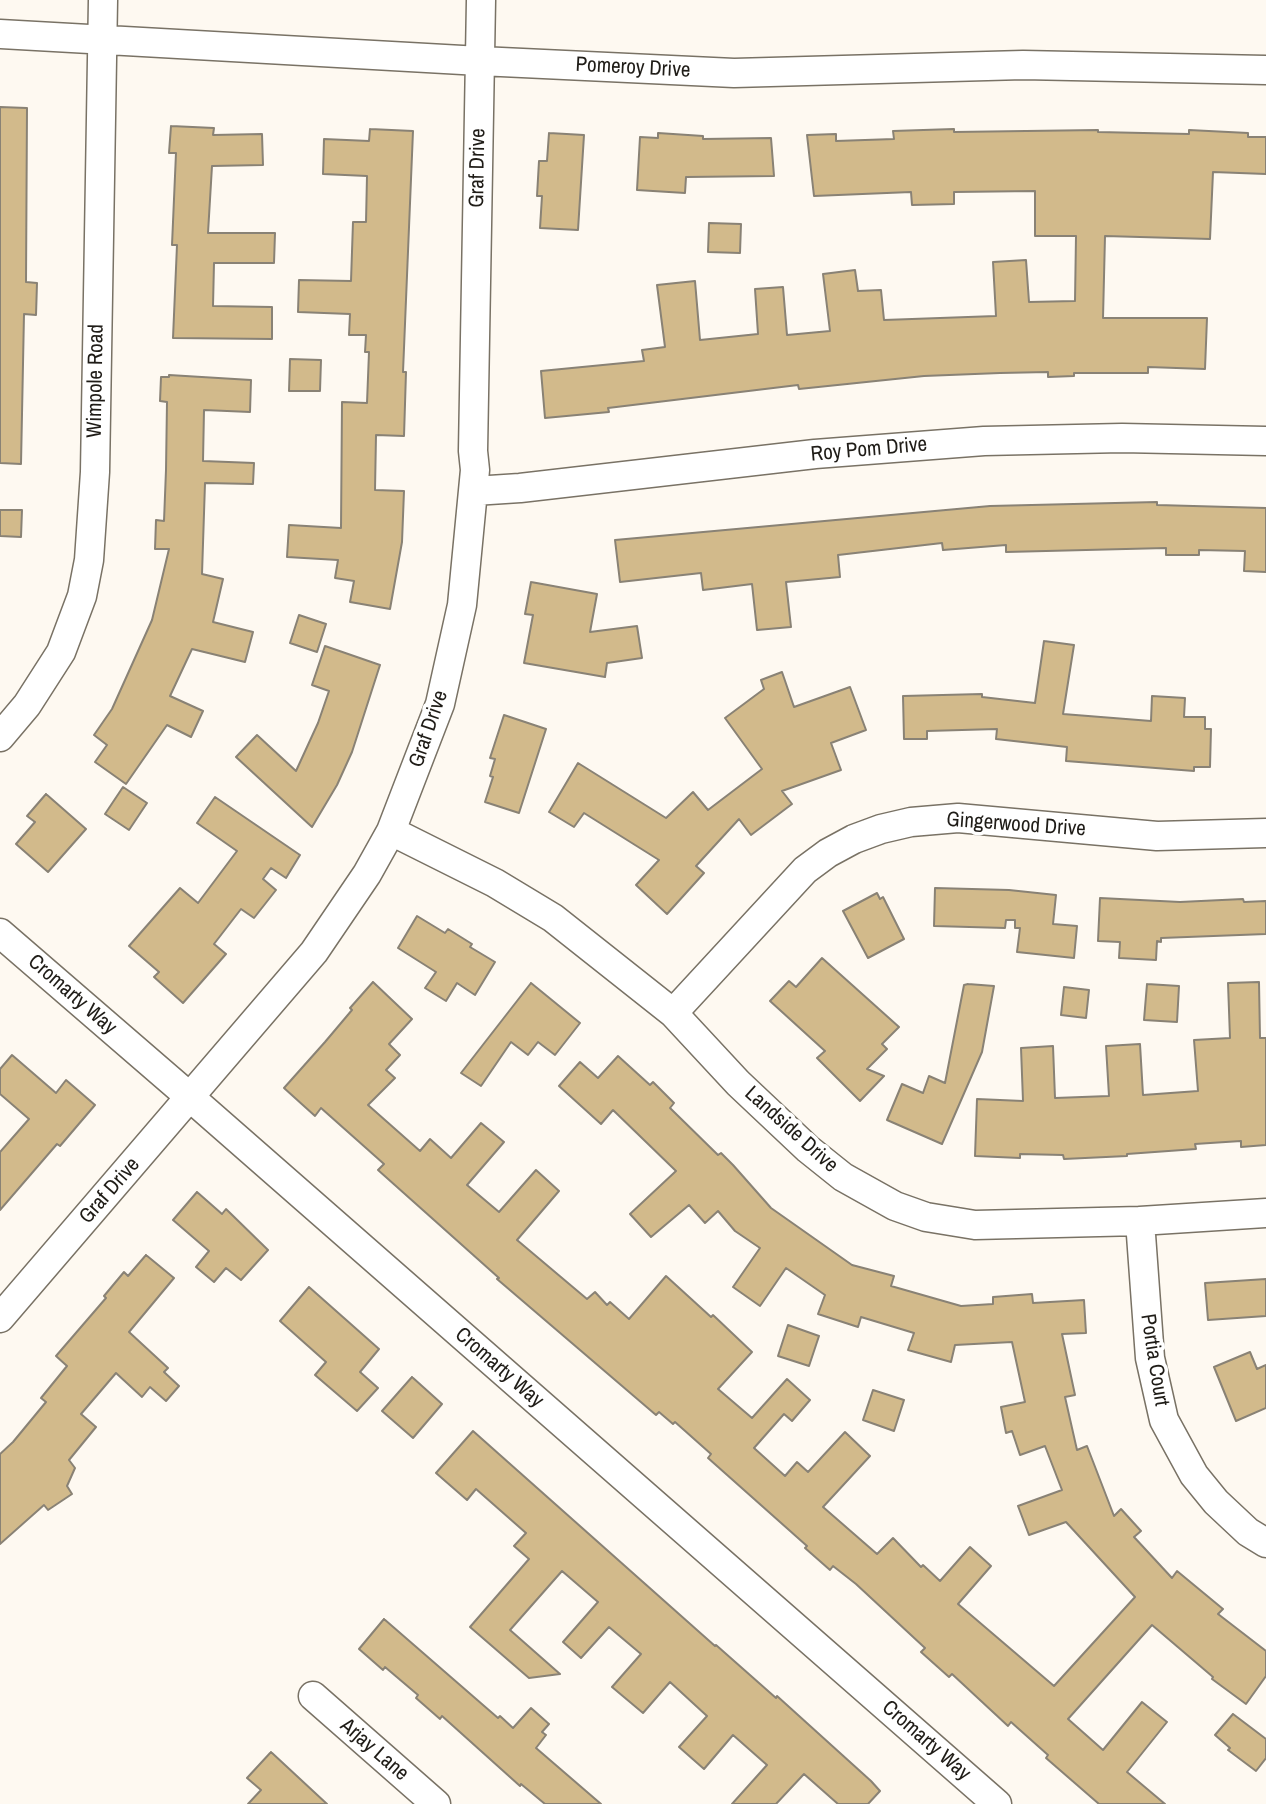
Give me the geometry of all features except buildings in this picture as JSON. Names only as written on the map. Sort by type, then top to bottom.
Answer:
[{"type":"street","name":"Wimpole Road","points":[[0,737],[27,705],[61,652],[82,596],[89,560],[95,472],[103,0]]},
{"type":"street","name":"Graf Drive","points":[[0,1318],[314,952],[367,874],[391,831],[440,704],[462,605],[474,491],[481,0]]},
{"type":"street","name":"Pomeroy Drive","points":[[0,34],[480,61],[734,72],[1023,65],[1266,70]]},
{"type":"street","name":"Roy Pom Drive","points":[[474,491],[815,454],[984,441],[1122,438],[1266,442]]},
{"type":"street","name":"Gingerwood Drive","points":[[673,1013],[805,870],[828,853],[881,829],[911,822],[958,818],[1157,836],[1266,833]]},
{"type":"street","name":"Landside Drive","points":[[391,831],[495,883],[553,918],[673,1013],[738,1083],[808,1149],[843,1177],[895,1206],[926,1217],[975,1226],[1140,1221],[1266,1213]]},
{"type":"street","name":"Cromarty Way","points":[[0,933],[191,1097],[997,1804]]},
{"type":"street","name":"Portia Court","points":[[1140,1221],[1150,1358],[1164,1420],[1194,1475],[1216,1502],[1248,1532],[1266,1543]]},
{"type":"street","name":"Arjay Lane","points":[[313,1696],[436,1804]]}]
